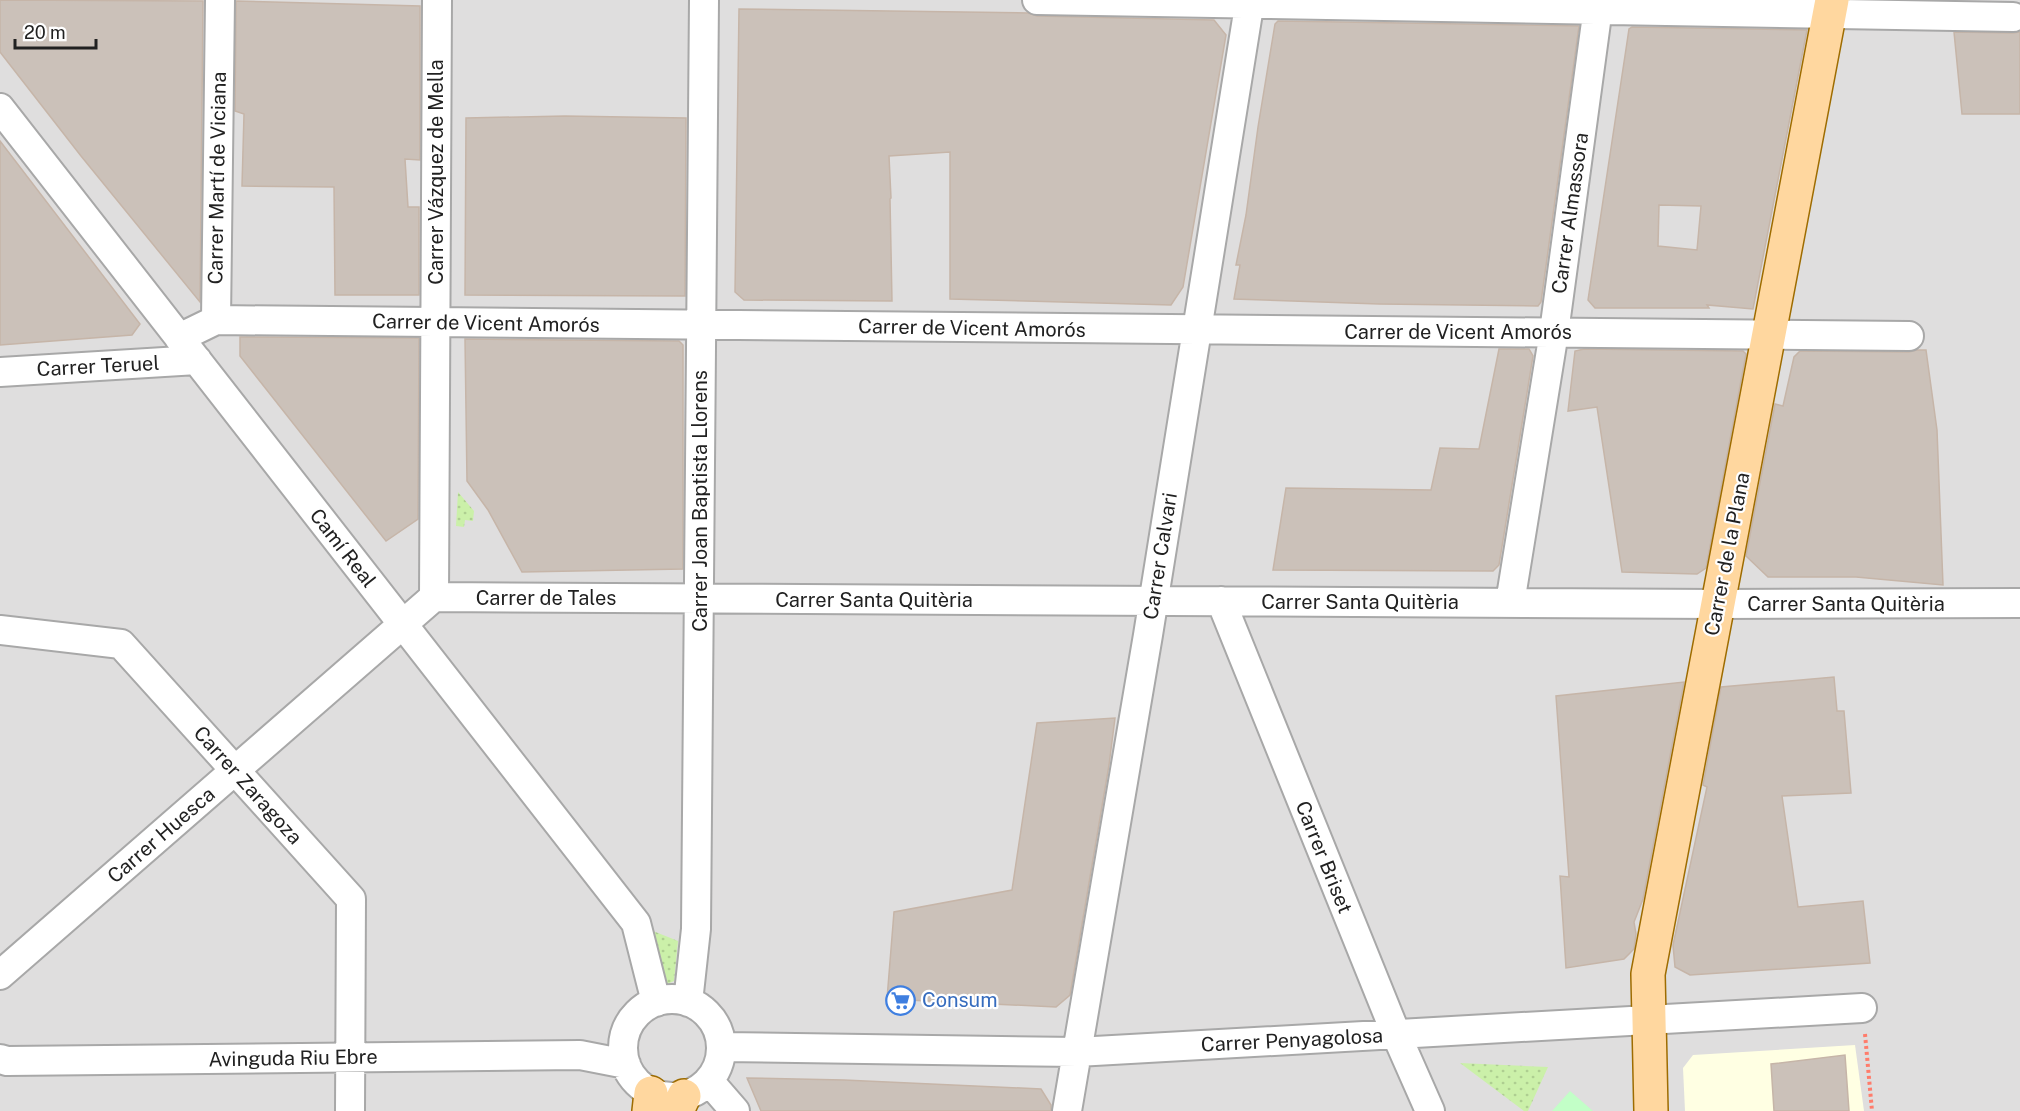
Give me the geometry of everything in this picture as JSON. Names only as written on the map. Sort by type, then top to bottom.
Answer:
[{"type":"main road","name":"Carrer de la Plana","points":[[1651,1111],[1648,974],[1830,7]]},
{"type":"street","name":"Carrer Martí de Viciana","points":[[216,320],[219,0]]},
{"type":"street","name":"Carrer Vázquez de Mella","points":[[434,597],[437,0]]},
{"type":"street","name":"Carrer Joan Baptista Llorens","points":[[688,1002],[696,929],[704,0]]},
{"type":"street","points":[[1037,0],[1830,7],[2013,17]]},
{"type":"street","name":"Carrer Calvari","points":[[1067,1111],[1153,601],[1249,2]]},
{"type":"street","name":"Carrer Almassora","points":[[1510,603],[1554,332],[1599,5]]},
{"type":"street","name":"Camí Real","points":[[0,108],[636,923],[656,1002]]},
{"type":"street","name":"Carrer de Vicent Amorós","points":[[179,338],[216,320],[1909,336]]},
{"type":"street","name":"Carrer Teruel","points":[[0,372],[197,360]]},
{"type":"street","points":[[434,561],[464,597]]},
{"type":"street","points":[[403,624],[434,597]]},
{"type":"street","name":"Carrer de Tales","points":[[434,597],[699,599]]},
{"type":"street","name":"Carrer Santa Quitèria","points":[[699,599],[1718,604],[2020,603]]},
{"type":"street","name":"Carrer Briset","points":[[1221,602],[1396,1034],[1430,1111]]},
{"type":"street","name":"Carrer Huesca","points":[[0,975],[403,624]]},
{"type":"street","name":"Carrer Zaragoza","points":[[0,630],[121,644],[351,899],[350,1111]]},
{"type":"street","points":[[674,1098],[716,1071],[722,1047],[712,1019],[701,1009],[688,1002],[672,999],[656,1002],[642,1010],[631,1021],[625,1036],[626,1064],[636,1081],[674,1098],[735,1111]]},
{"type":"street","name":"Carrer Penyagolosa","points":[[722,1047],[1077,1052],[1862,1008]]},
{"type":"street","name":"Avinguda Riu Ebre","points":[[580,1055],[625,1036]]},
{"type":"street","name":"Avinguda Riu Ebre","points":[[2,1062],[580,1055],[626,1064]]},
{"type":"path","points":[[1862,1008],[1872,1111]]},
{"type":"shaded area","points":[[0,0],[2020,0],[2020,1111],[0,1111]]},
{"type":"shaded area","points":[[1855,1045],[1864,1111],[1685,1111],[1683,1068],[1693,1055]]},
{"type":"green space","points":[[458,492],[474,511],[473,521],[465,520],[464,527],[456,526]]},
{"type":"green space","points":[[653,931],[678,941],[674,981],[667,984]]},
{"type":"green space","points":[[1460,1063],[1548,1067],[1528,1111],[1524,1111]]},
{"type":"green space","points":[[1570,1091],[1593,1111],[1552,1111]]},
{"type":"building","points":[[0,0],[203,1],[200,302],[0,52]]},
{"type":"building","points":[[236,1],[420,6],[420,160],[405,159],[408,207],[419,207],[419,295],[335,295],[334,187],[242,186],[244,114],[235,111]]},
{"type":"building","points":[[739,9],[1028,13],[1037,16],[1214,20],[1226,35],[1183,287],[1171,305],[950,299],[950,152],[889,156],[892,301],[744,300],[735,292]]},
{"type":"building","points":[[1278,21],[1579,26],[1541,302],[1538,306],[1234,299],[1240,265],[1236,265],[1246,215],[1275,24]]},
{"type":"building","points":[[1632,27],[1807,30],[1753,309],[1707,305],[1709,308],[1595,308],[1588,300],[1629,29]],"holes":[[[1659,205],[1701,206],[1697,250],[1658,246]]]},
{"type":"building","points":[[1954,32],[2020,32],[2020,114],[1962,114]]},
{"type":"building","points":[[565,116],[686,118],[685,296],[465,295],[466,118]]},
{"type":"building","points":[[0,141],[140,324],[132,335],[0,345]]},
{"type":"building","points":[[240,337],[419,338],[418,519],[386,541],[240,356]]},
{"type":"building","points":[[465,339],[679,341],[683,345],[683,569],[522,572],[488,510],[467,481]]},
{"type":"building","points":[[1499,349],[1529,349],[1533,356],[1499,565],[1493,571],[1273,570],[1286,488],[1431,490],[1440,448],[1479,449]]},
{"type":"building","points":[[1584,349],[1743,351],[1746,354],[1706,568],[1697,574],[1622,572],[1597,407],[1568,411],[1575,351]]},
{"type":"building","points":[[1926,350],[1937,430],[1943,585],[1856,577],[1768,577],[1746,556],[1775,404],[1783,406],[1794,357],[1800,351],[1909,352]]},
{"type":"building","points":[[1834,677],[1837,711],[1844,711],[1851,793],[1782,796],[1798,907],[1863,901],[1870,963],[1690,975],[1675,967],[1673,945],[1707,787],[1703,785],[1721,687]]},
{"type":"building","points":[[1684,682],[1643,899],[1634,922],[1636,934],[1634,949],[1624,959],[1566,968],[1560,876],[1569,877],[1556,696]]},
{"type":"building","points":[[1115,718],[1070,995],[1056,1007],[887,999],[894,912],[1012,890],[1037,723]]},
{"type":"building","points":[[1845,1055],[1849,1111],[1774,1111],[1771,1064]]},
{"type":"building","points":[[747,1078],[1041,1089],[1051,1105],[1051,1111],[761,1111]]},
{"type":"place","name":"Consum","points":[[901,1000]]}]
